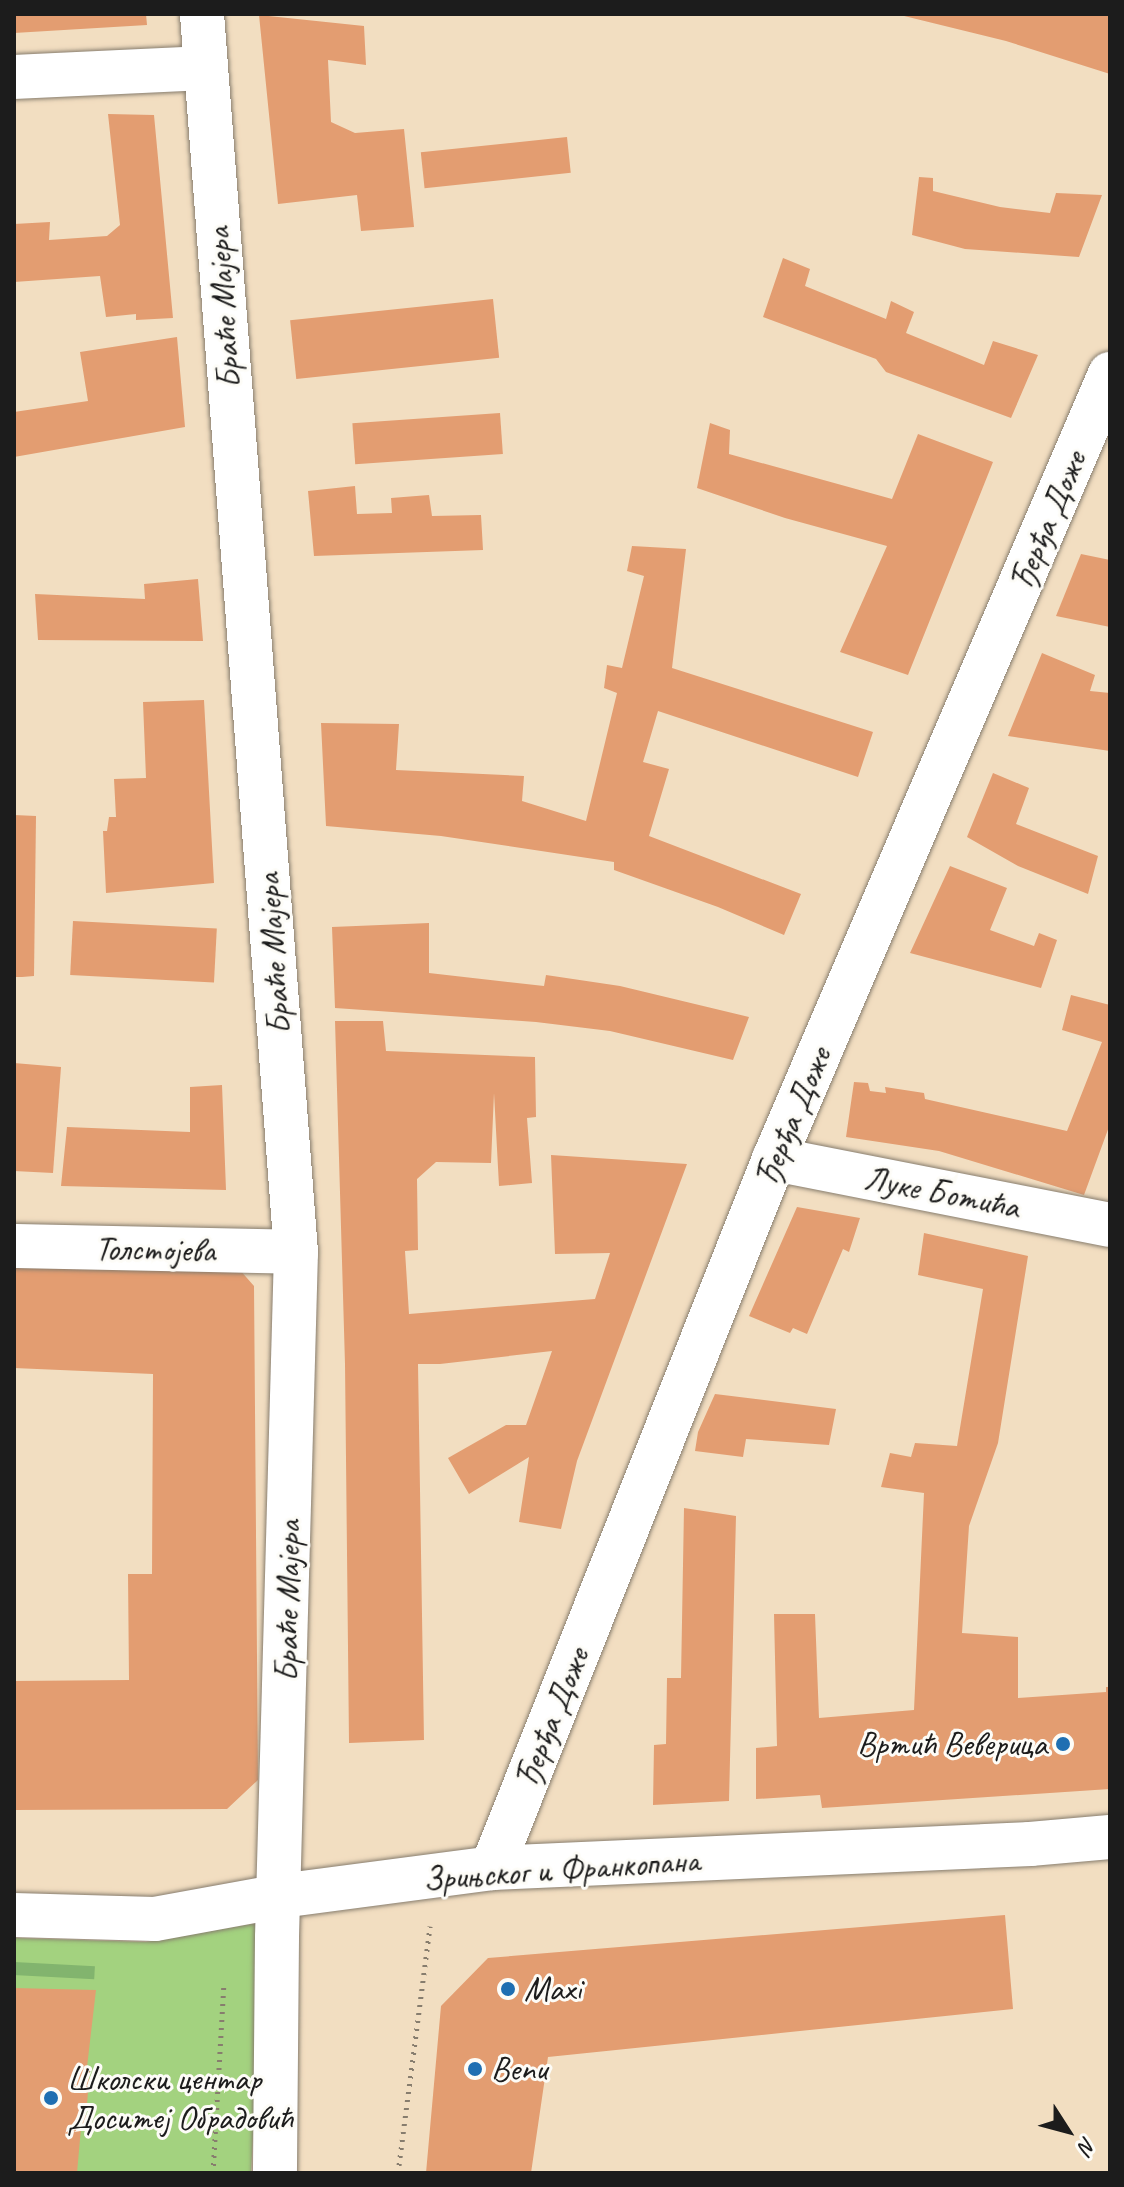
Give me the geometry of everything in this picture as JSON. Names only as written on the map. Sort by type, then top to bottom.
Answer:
[{"type":"street","name":"Браће Мајера","points":[[202,14],[296,1252],[275,2173]]},
{"type":"street","points":[[14,77],[205,68]]},
{"type":"street","name":"Ђерђа Доже","points":[[492,1868],[774,1159],[1110,374]]},
{"type":"street","name":"Луке Ботића","points":[[774,1159],[1110,1225]]},
{"type":"street","name":"Толстојева","points":[[14,1246],[296,1252]]},
{"type":"street","name":"Зрињског и Франкопана","points":[[14,1915],[155,1919],[280,1896],[492,1868],[1030,1844],[1110,1837]]},
{"type":"path","points":[[398,2173],[430,1926]]},
{"type":"green space","points":[[264,1922],[251,2173],[14,2173],[14,1938],[146,1942]]},
{"type":"green space","points":[[14,1962],[95,1966],[94,1979],[14,1975]]},
{"type":"building","points":[[14,14],[146,14],[147,25],[14,33]]},
{"type":"building","points":[[896,14],[1110,14],[1110,74],[1006,41]]},
{"type":"building","points":[[259,15],[364,26],[366,65],[328,60],[331,122],[355,133],[404,129],[414,227],[361,231],[357,195],[278,204]]},
{"type":"building","points":[[108,114],[154,115],[173,318],[136,320],[136,314],[106,317],[100,276],[14,282],[14,224],[50,222],[49,240],[107,236],[120,225]]},
{"type":"building","points":[[567,137],[571,173],[425,188],[421,152]]},
{"type":"building","points":[[919,177],[933,178],[933,191],[1000,207],[1050,213],[1056,193],[1102,195],[1079,257],[965,249],[912,235]]},
{"type":"building","points":[[783,258],[810,269],[805,286],[886,319],[891,301],[914,312],[906,333],[984,365],[993,341],[1038,355],[1011,418],[886,372],[876,359],[763,317]]},
{"type":"building","points":[[493,299],[499,358],[296,379],[290,320]]},
{"type":"building","points":[[177,337],[185,427],[14,457],[14,412],[88,401],[80,352]]},
{"type":"building","points":[[500,413],[503,454],[355,464],[352,423]]},
{"type":"building","points":[[710,423],[730,430],[729,454],[892,499],[918,434],[993,462],[908,675],[840,652],[887,546],[785,518],[697,488]]},
{"type":"building","points":[[355,486],[357,514],[392,513],[391,498],[429,495],[432,516],[481,515],[483,550],[314,556],[308,491]]},
{"type":"building","points":[[632,546],[686,549],[672,668],[873,732],[858,777],[658,711],[643,762],[669,769],[649,836],[801,894],[784,935],[718,907],[614,870],[614,862],[441,836],[326,826],[321,723],[399,724],[396,770],[524,776],[522,801],[586,821],[617,693],[604,688],[607,665],[622,668],[644,576],[627,571]]},
{"type":"building","points":[[1081,554],[1110,560],[1110,627],[1056,616]]},
{"type":"building","points":[[198,579],[203,641],[38,640],[35,594],[145,599],[144,584]]},
{"type":"building","points":[[1042,653],[1095,675],[1090,691],[1110,693],[1110,751],[1008,736]]},
{"type":"building","points":[[204,700],[214,883],[106,893],[103,831],[107,831],[109,817],[116,817],[114,779],[146,778],[143,702]]},
{"type":"building","points":[[993,773],[1029,788],[1016,824],[1098,856],[1088,894],[1018,866],[967,837]]},
{"type":"building","points":[[14,815],[36,816],[34,976],[14,977]]},
{"type":"building","points":[[950,866],[1007,888],[990,930],[1034,946],[1039,933],[1057,940],[1041,988],[910,953]]},
{"type":"building","points":[[73,921],[217,929],[214,982],[70,975]]},
{"type":"building","points":[[429,923],[429,973],[544,986],[546,975],[620,986],[749,1017],[733,1060],[610,1031],[536,1022],[335,1008],[332,927]]},
{"type":"building","points":[[1071,995],[1110,1005],[1110,1124],[1084,1195],[939,1151],[846,1137],[854,1082],[868,1083],[870,1091],[886,1093],[885,1087],[924,1093],[925,1099],[1067,1131],[1102,1042],[1062,1030]]},
{"type":"building","points":[[335,1021],[383,1021],[386,1051],[535,1057],[536,1117],[527,1118],[532,1183],[499,1186],[494,1093],[491,1163],[436,1162],[417,1179],[418,1250],[405,1251],[409,1314],[595,1299],[610,1253],[555,1254],[551,1155],[687,1164],[577,1461],[561,1529],[519,1522],[529,1457],[469,1494],[448,1458],[506,1425],[526,1425],[552,1351],[418,1364],[424,1740],[349,1743],[345,1364]]},
{"type":"building","points":[[14,1063],[61,1067],[53,1173],[14,1171]]},
{"type":"building","points":[[222,1085],[226,1190],[61,1186],[67,1127],[190,1132],[190,1087]]},
{"type":"building","points":[[797,1207],[860,1218],[849,1252],[843,1249],[807,1334],[793,1328],[790,1333],[749,1316]]},
{"type":"building","points":[[924,1233],[1028,1256],[998,1443],[969,1526],[962,1633],[1018,1637],[1018,1698],[1106,1692],[1106,1687],[1110,1687],[1110,1789],[822,1808],[820,1795],[756,1799],[756,1748],[777,1746],[774,1614],[815,1614],[819,1718],[914,1710],[924,1493],[881,1487],[890,1453],[911,1457],[915,1443],[957,1446],[983,1289],[918,1275]]},
{"type":"building","points":[[14,1261],[239,1269],[254,1286],[258,1780],[227,1809],[14,1810],[14,1681],[129,1680],[128,1574],[152,1574],[153,1374],[14,1368]]},
{"type":"building","points":[[715,1394],[836,1409],[829,1445],[746,1439],[743,1457],[695,1451],[698,1432]]},
{"type":"building","points":[[684,1508],[736,1516],[729,1801],[653,1805],[654,1745],[666,1744],[667,1678],[681,1678]]},
{"type":"building","points":[[1005,1915],[1013,2009],[548,2057],[531,2173],[426,2173],[441,2006],[488,1958]]},
{"type":"building","name":"Школски центар Доситеј Обрадовић","points":[[14,1988],[96,1990],[87,2067],[90,2068],[85,2128],[81,2128],[77,2173],[14,2173]]},
{"type":"place","name":"Вртић Веверица","points":[[1063,1744]]},
{"type":"place","name":"Maxi","points":[[508,1989]]},
{"type":"place","name":"Benu","points":[[475,2069]]},
{"type":"place","name":"Школски центар Доситеј Обрадовић","points":[[51,2098]]}]
